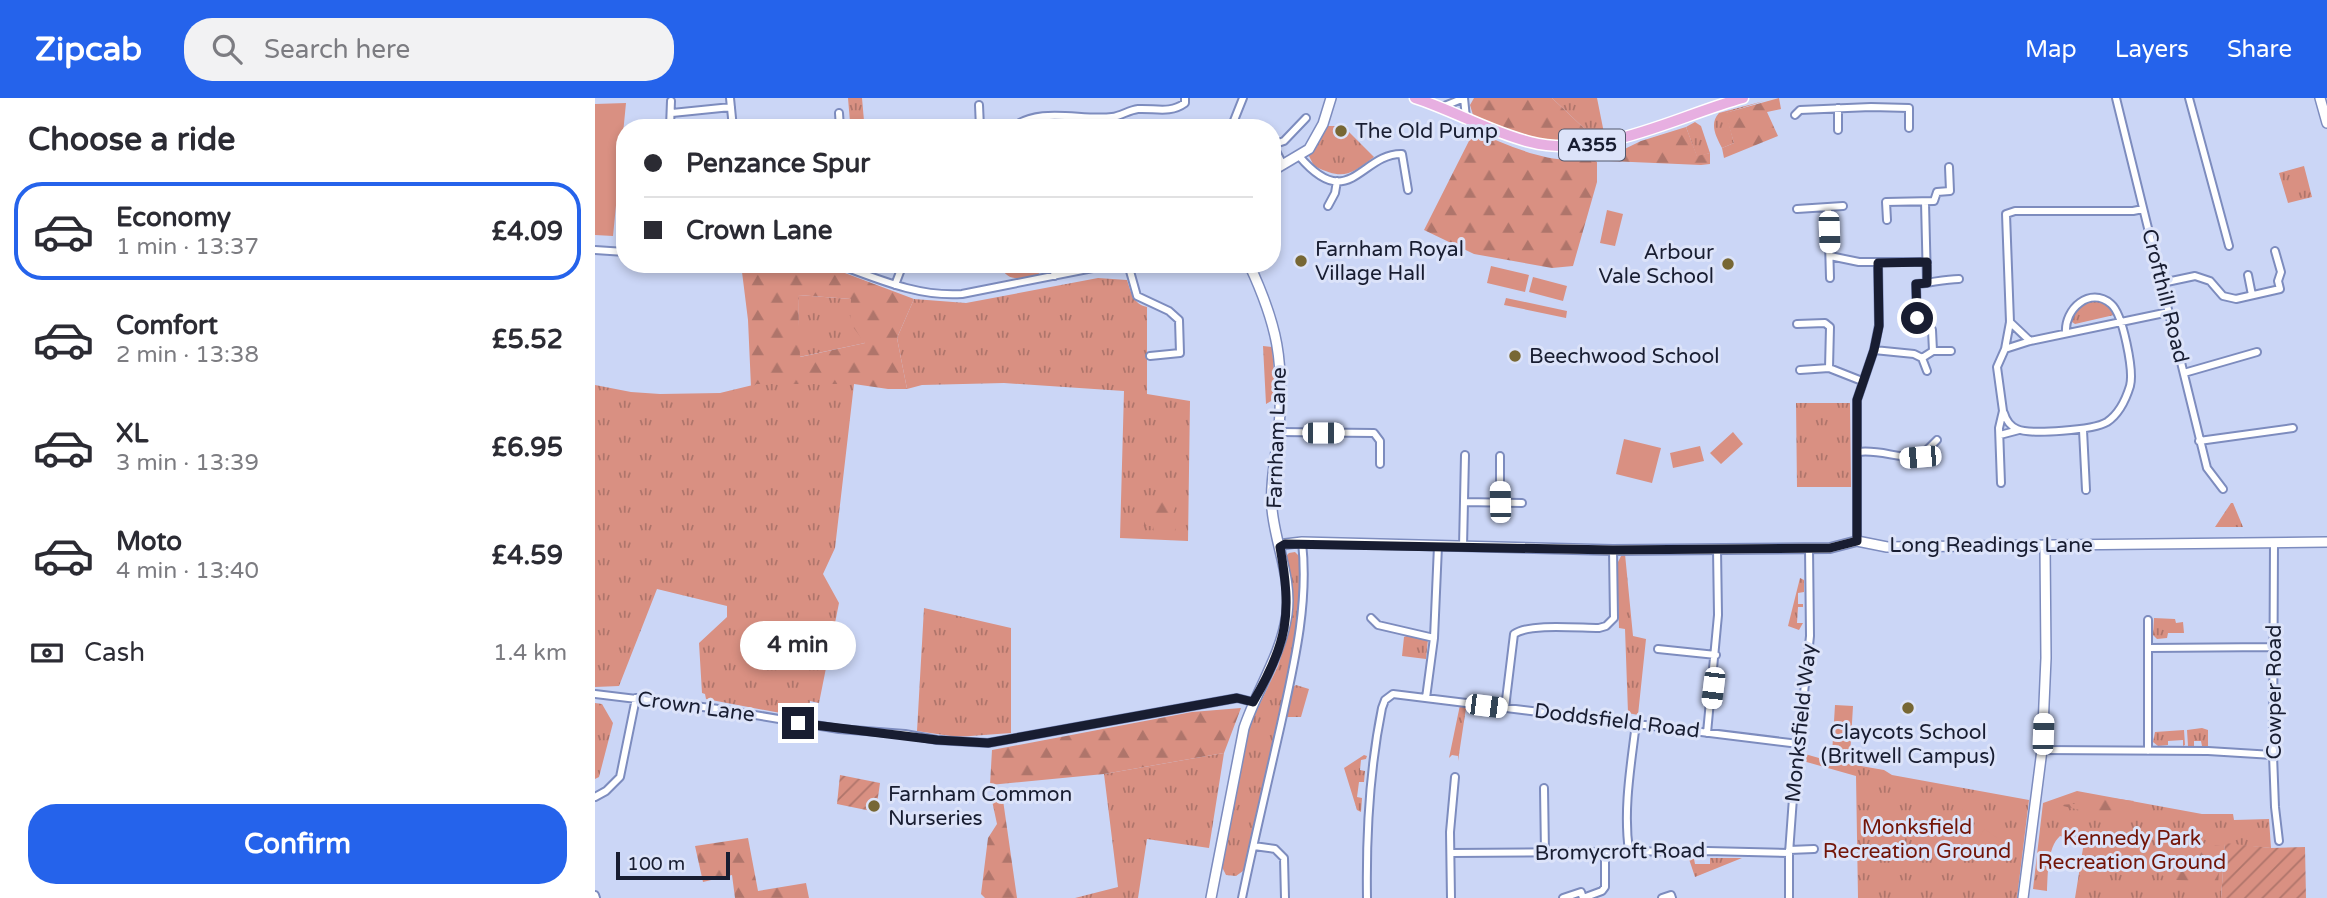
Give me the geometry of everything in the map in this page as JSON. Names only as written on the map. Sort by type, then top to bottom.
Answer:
[{"type":"main road","name":"A355","points":[[1415,98],[1506,136],[1561,147],[1595,145],[1743,98]]},
{"type":"street","points":[[730,98],[732,119]]},
{"type":"street","points":[[1235,119],[1243,98]]},
{"type":"street","points":[[1281,160],[1283,164],[1309,149],[1323,124],[1331,98]]},
{"type":"street","points":[[1442,107],[1464,98],[1466,118]]},
{"type":"street","points":[[1871,98],[1871,107]]},
{"type":"street","name":"Crofthill Road","points":[[2116,98],[2185,373],[2199,441],[2207,468],[2223,489]]},
{"type":"street","points":[[2189,98],[2229,246]]},
{"type":"street","points":[[2321,99],[2326,119]]},
{"type":"street","points":[[671,101],[671,119]]},
{"type":"street","points":[[1026,119],[1112,117],[1139,109],[1170,110],[1187,103]]},
{"type":"street","points":[[979,105],[980,119]]},
{"type":"street","points":[[672,113],[731,107]]},
{"type":"street","points":[[1838,108],[1838,130]]},
{"type":"street","points":[[1795,115],[1800,110],[1909,108],[1909,128]]},
{"type":"street","points":[[839,113],[840,119]]},
{"type":"street","points":[[1281,142],[1306,118]]},
{"type":"street","points":[[1299,156],[1321,177],[1347,181],[1390,154],[1402,154],[1408,190]]},
{"type":"street","points":[[1887,220],[1886,202],[1934,201],[1937,192],[1950,191],[1949,167]]},
{"type":"street","points":[[1328,206],[1335,193],[1337,181]]},
{"type":"street","points":[[1925,202],[1927,283]]},
{"type":"street","points":[[1797,208],[1843,206]]},
{"type":"street","points":[[1828,208],[1830,278]]},
{"type":"street","points":[[2019,430],[2006,419],[2003,411],[1997,368],[2005,349],[2010,322],[2007,214],[2015,211],[2143,209]]},
{"type":"street","points":[[595,250],[616,251]]},
{"type":"street","points":[[2162,283],[2195,276],[2210,281],[2223,296],[2236,299],[2280,289],[2278,281],[2281,272],[2275,251]]},
{"type":"street","points":[[1830,256],[1859,262],[1927,262]]},
{"type":"street","points":[[1857,541],[1857,400],[1879,326],[1878,263]]},
{"type":"street","points":[[862,273],[895,285],[942,295],[962,294],[1070,273]]},
{"type":"street","points":[[895,285],[899,273]]},
{"type":"street","points":[[1131,273],[1137,296],[1169,311],[1179,320],[1180,353],[1150,356]]},
{"type":"street","name":"Farnham Lane","points":[[1211,898],[1244,728],[1253,702],[1279,649],[1288,611],[1287,586],[1272,509],[1272,478],[1282,382],[1277,337],[1267,304],[1253,273]]},
{"type":"street","points":[[2248,275],[2252,295]]},
{"type":"street","points":[[1917,318],[1916,284],[1959,279]]},
{"type":"street","points":[[2000,435],[2019,430],[2083,429],[2107,422],[2122,407],[2131,383],[2118,312],[2109,302],[2095,298],[2084,300],[2072,309],[2065,323],[2066,333]]},
{"type":"street","points":[[2005,349],[2030,341],[2169,312]]},
{"type":"street","points":[[2010,322],[2030,341]]},
{"type":"street","points":[[1797,324],[1825,323],[1830,327],[1829,368]]},
{"type":"street","points":[[1932,330],[1933,351]]},
{"type":"street","points":[[1874,350],[1914,354],[1922,358],[1927,371]]},
{"type":"street","points":[[1922,358],[1933,351],[1951,351]]},
{"type":"street","points":[[2185,373],[2257,352]]},
{"type":"street","points":[[1800,370],[1829,368],[1862,381]]},
{"type":"street","points":[[2001,483],[2000,435],[2003,411]]},
{"type":"street","points":[[2199,441],[2293,428]]},
{"type":"street","points":[[2083,429],[2086,490]]},
{"type":"street","points":[[1278,432],[1374,433],[1380,441],[1380,464]]},
{"type":"street","points":[[1858,452],[1872,450],[1905,459],[1920,457],[1928,444],[1937,440]]},
{"type":"street","points":[[1463,547],[1465,455]]},
{"type":"street","points":[[1500,456],[1500,502]]},
{"type":"street","points":[[1464,502],[1521,503]]},
{"type":"street","name":"Long Readings Lane","points":[[1280,547],[1302,542],[1613,550],[1830,548],[1857,541],[1887,547],[2327,542]]},
{"type":"street","points":[[1242,898],[1293,668],[1301,614],[1304,560],[1302,542]]},
{"type":"street","name":"Cowper Road","points":[[2274,543],[2273,755],[2279,841]]},
{"type":"street","points":[[2023,898],[2042,750],[2046,658],[2045,545]]},
{"type":"street","points":[[1426,698],[1434,638],[1438,546]]},
{"type":"street","name":"Monksfield Way","points":[[1789,898],[1789,851],[1810,636],[1809,548]]},
{"type":"street","points":[[1707,733],[1716,655],[1717,549]]},
{"type":"street","points":[[1505,708],[1514,634],[1519,630],[1532,628],[1599,628],[1615,618],[1613,550]]},
{"type":"street","points":[[1371,618],[1378,625],[1434,638]]},
{"type":"street","points":[[2148,620],[2148,751]]},
{"type":"street","points":[[2149,648],[2274,647]]},
{"type":"street","points":[[1658,649],[1716,655]]},
{"type":"street","name":"Crown Lane","points":[[595,694],[719,709],[839,729],[988,743],[1237,698],[1253,702]]},
{"type":"street","name":"Doddsfield Road","points":[[1367,898],[1367,816],[1372,766],[1382,708],[1385,699],[1393,694],[1799,744]]},
{"type":"street","points":[[595,797],[606,791],[620,777],[636,698]]},
{"type":"street","points":[[1629,851],[1629,789],[1636,723]]},
{"type":"street","points":[[2042,750],[2204,751],[2273,755]]},
{"type":"street","points":[[1451,898],[1455,778]]},
{"type":"street","points":[[1544,788],[1545,853]]},
{"type":"street","points":[[1254,846],[1275,849],[1284,858],[1285,898]]},
{"type":"street","name":"Bromycroft Road","points":[[1451,853],[1814,849]]},
{"type":"street","points":[[1563,898],[1581,892],[1583,898],[1602,891],[1605,887],[1605,852]]},
{"type":"street","points":[[1662,898],[1671,895],[1672,898]]},
{"type":"green space","points":[[848,98],[862,98],[864,119],[850,119]]},
{"type":"green space","points":[[1474,98],[1552,98],[1587,131],[1604,133],[1587,141],[1571,144],[1527,137],[1473,115],[1470,105]]},
{"type":"green space","points":[[1552,98],[1597,98],[1604,133],[1587,131]]},
{"type":"green space","points":[[1779,98],[1781,109],[1767,112],[1778,136],[1724,158],[1722,148],[1734,143],[1725,113]]},
{"type":"green space","points":[[1764,101],[1726,113],[1734,143],[1722,148],[1714,126],[1719,113]]},
{"type":"green space","points":[[626,103],[624,119],[616,119],[616,205],[613,236],[595,235],[595,104]]},
{"type":"green space","points":[[1695,122],[1701,126],[1710,153],[1697,157],[1686,127]]},
{"type":"green space","points":[[1327,126],[1348,126],[1346,129],[1374,157],[1345,174],[1332,173],[1314,166],[1308,154],[1317,146]]},
{"type":"green space","points":[[1686,127],[1697,156],[1710,153],[1710,164],[1609,161],[1608,157],[1641,141]]},
{"type":"green space","points":[[1474,131],[1545,157],[1575,160],[1590,158],[1597,162],[1597,182],[1573,266],[1552,268],[1474,254],[1424,230]]},
{"type":"green space","points":[[2304,166],[2312,197],[2288,203],[2279,173]]},
{"type":"green space","points":[[1607,210],[1623,214],[1615,246],[1600,243]]},
{"type":"green space","points":[[1491,266],[1529,275],[1525,292],[1487,283]]},
{"type":"green space","points":[[742,273],[845,273],[914,299],[897,338],[907,389],[854,384],[757,384],[751,387],[748,320]],"holes":[[[798,295],[851,299],[850,323],[865,343],[800,357]]]},
{"type":"green space","points":[[1005,273],[1039,273],[1015,278]]},
{"type":"green space","points":[[1533,277],[1567,286],[1563,301],[1529,292]]},
{"type":"green space","points":[[1098,278],[1127,280],[1136,300],[1147,307],[1147,394],[1190,401],[1188,541],[1120,538],[1124,391],[1004,383],[922,385],[907,389],[897,338],[914,299],[966,303]]},
{"type":"green space","points":[[798,295],[851,299],[865,343],[799,357]]},
{"type":"green space","points":[[2097,297],[2116,312],[2114,315],[2075,324],[2069,320],[2074,306]]},
{"type":"green space","points":[[1506,298],[1567,311],[1566,318],[1504,305]]},
{"type":"green space","points":[[1263,346],[1272,347],[1276,398],[1266,404]]},
{"type":"green space","points":[[757,384],[854,384],[835,548],[823,574],[839,603],[819,703],[810,701],[807,718],[706,699],[702,693],[699,643],[727,617],[727,606],[657,589],[619,686],[595,687],[595,385],[660,394],[720,393]]},
{"type":"green space","points":[[1796,403],[1850,403],[1851,487],[1797,487]]},
{"type":"green space","points":[[1733,432],[1743,444],[1721,464],[1710,453]]},
{"type":"green space","points":[[1624,439],[1661,448],[1652,483],[1616,474]]},
{"type":"green space","points":[[1700,446],[1704,461],[1673,468],[1670,453]]},
{"type":"green space","points":[[1149,499],[1178,500],[1173,513],[1176,531],[1154,533],[1153,526],[1144,526],[1144,502]]},
{"type":"green space","points":[[2231,503],[2243,527],[2215,527]]},
{"type":"green space","points":[[1295,552],[1299,556],[1299,606],[1293,659],[1246,865],[1236,876],[1226,875],[1221,865],[1247,731],[1278,666],[1288,634],[1292,598],[1286,556]]},
{"type":"green space","points":[[1625,554],[1633,636],[1646,639],[1638,715],[1628,713],[1625,629],[1619,628],[1617,564]]},
{"type":"green space","points":[[1800,578],[1804,580],[1804,592],[1798,593],[1798,604],[1803,604],[1803,607],[1798,607],[1797,623],[1803,623],[1799,630],[1788,626]]},
{"type":"green space","points":[[924,608],[1011,628],[1011,733],[957,737],[917,731]]},
{"type":"green space","points":[[2154,618],[2183,622],[2184,633],[2168,633],[2167,638],[2157,639],[2153,635]]},
{"type":"green space","points":[[1409,635],[1428,639],[1426,659],[1402,656],[1404,637]]},
{"type":"green space","points":[[1296,685],[1309,689],[1301,717],[1287,717],[1293,687]]},
{"type":"green space","points":[[595,703],[602,704],[613,723],[599,777],[595,779]]},
{"type":"green space","points":[[1460,705],[1466,708],[1458,761],[1458,756],[1452,755],[1449,758]]},
{"type":"green space","points":[[1835,705],[1853,706],[1850,756],[1832,754]]},
{"type":"green space","points":[[1241,708],[1224,753],[1104,774],[990,785],[992,750],[1192,712]]},
{"type":"green space","points":[[2184,730],[2183,746],[2183,740],[2168,741],[2168,745],[2158,746],[2153,742],[2155,732]]},
{"type":"green space","points":[[2187,730],[2208,730],[2208,746],[2202,746],[2201,741],[2194,741],[2194,746],[2188,746]]},
{"type":"green space","points":[[1224,753],[1209,848],[1147,839],[1138,898],[1075,898],[1118,887],[1104,774]]},
{"type":"green space","name":"Monksfield Recreation Ground","points":[[1805,754],[1884,770],[1892,775],[2029,800],[2017,898],[1858,898],[1856,776],[1803,761]]},
{"type":"green space","points":[[1364,755],[1367,756],[1361,760],[1360,770],[1365,771],[1364,782],[1359,782],[1357,797],[1362,798],[1361,812],[1357,810],[1344,768]]},
{"type":"green space","points":[[840,775],[880,783],[877,804],[872,803],[871,811],[837,804]]},
{"type":"green space","name":"Kennedy Park Recreation Ground","points":[[2077,791],[2202,814],[2233,814],[2234,820],[2269,819],[2271,848],[2225,844],[2221,898],[2075,898],[2084,842],[2060,836],[2050,854],[2047,891],[2033,889],[2043,803]]},
{"type":"green space","points":[[1002,793],[1017,898],[985,898],[981,894],[988,838],[997,824],[991,796]]},
{"type":"green space","points":[[2088,795],[2134,801],[2117,819],[2059,805],[2088,803]]},
{"type":"green space","points":[[1959,808],[1962,808],[1966,842],[1952,857],[1944,853],[1944,848],[1949,845],[1939,834]]},
{"type":"green space","points":[[1985,829],[1998,839],[1980,865],[1966,855]]},
{"type":"green space","points":[[2160,837],[2221,846],[2218,884],[2167,879],[2158,872]]},
{"type":"green space","points":[[748,838],[758,891],[806,883],[809,898],[735,898],[732,875],[703,882],[695,846]]},
{"type":"green space","points":[[2225,843],[2271,848],[2305,847],[2306,898],[2221,898]]},
{"type":"green space","points":[[1710,858],[1742,858],[1695,877],[1689,859],[1694,859],[1695,864],[1710,864]]},
{"type":"place","name":"The Old Pump","points":[[1341,131]]},
{"type":"place","name":"Farnham Royal Village Hall","points":[[1301,261]]},
{"type":"place","name":"Arbour Vale School","points":[[1728,264]]},
{"type":"place","name":"Beechwood School","points":[[1515,356]]},
{"type":"place","name":"Claycots School (Britwell Campus)","points":[[1908,708]]},
{"type":"place","name":"Farnham Common Nurseries","points":[[874,806]]},
{"type":"route","points":[[798,723],[937,740],[988,743],[1237,698],[1253,702],[1279,649],[1288,611],[1287,586],[1280,547],[1285,544],[1302,542],[1613,550],[1830,548],[1846,545],[1857,541],[1857,400],[1879,326],[1878,263],[1927,262],[1927,283],[1916,284],[1917,318]]}]
